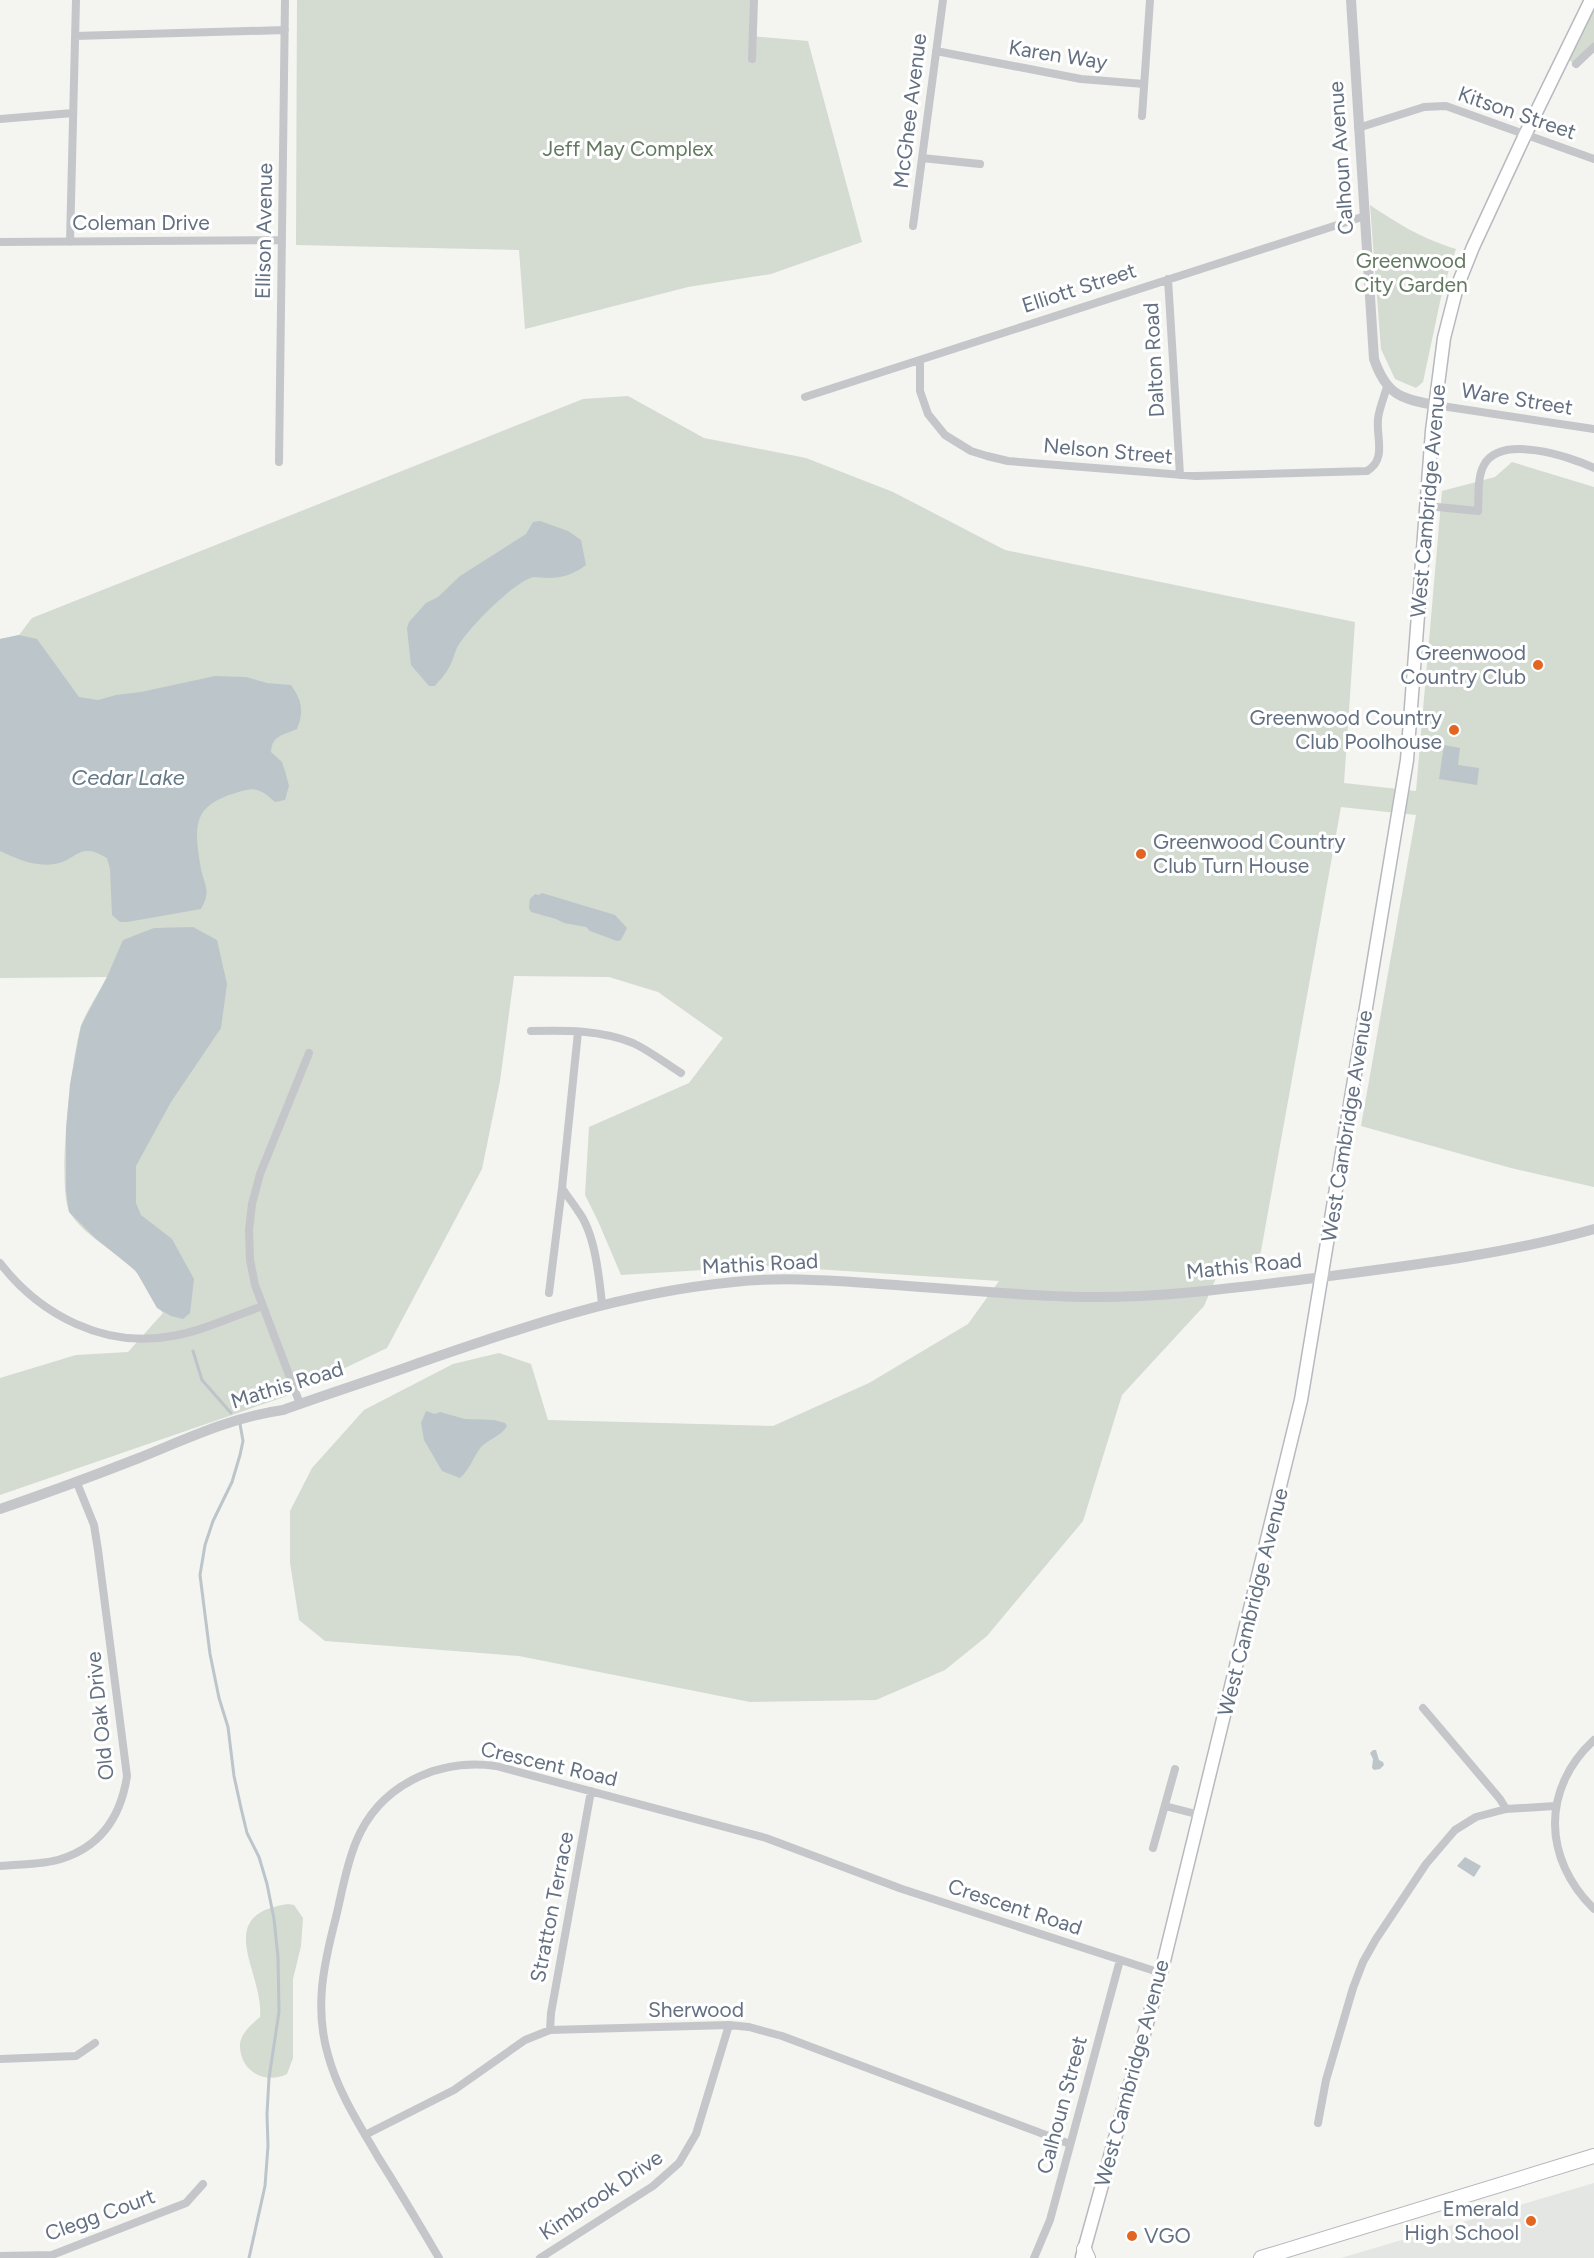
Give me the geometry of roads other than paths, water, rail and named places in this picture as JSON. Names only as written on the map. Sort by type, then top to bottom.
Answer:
[{"type":"main road","name":"West Cambridge Avenue","points":[[1085,2255],[1161,1973],[1294,1437],[1407,760],[1435,405],[1444,338],[1457,287],[1473,247],[1592,0]]},
{"type":"main road","points":[[1261,2258],[1594,2156]]},
{"type":"street","points":[[70,242],[76,0]]},
{"type":"street","name":"Ellison Avenue","points":[[279,462],[285,0]]},
{"type":"street","points":[[752,59],[754,0]]},
{"type":"street","name":"McGhee Avenue","points":[[914,226],[943,0]]},
{"type":"street","points":[[1142,116],[1150,0]]},
{"type":"street","name":"Calhoun Avenue","points":[[1350,0],[1374,359],[1387,387]]},
{"type":"street","points":[[75,36],[285,30]]},
{"type":"street","points":[[1576,64],[1594,47]]},
{"type":"street","name":"Karen Way","points":[[936,51],[1082,79],[1144,84]]},
{"type":"street","name":"Kitson Street","points":[[1358,127],[1424,107],[1439,105],[1454,108],[1594,159]]},
{"type":"street","points":[[0,119],[73,113]]},
{"type":"street","points":[[922,158],[980,164]]},
{"type":"street","name":"Elliott Street","points":[[805,397],[1365,216]]},
{"type":"street","name":"Coleman Drive","points":[[0,242],[282,240]]},
{"type":"street","name":"Dalton Road","points":[[1168,279],[1180,475]]},
{"type":"street","name":"Nelson Street","points":[[920,361],[920,392],[928,414],[945,435],[971,451],[1008,460],[1180,475],[1367,471],[1377,464],[1380,455],[1378,418],[1387,387]]},
{"type":"street","points":[[1387,387],[1411,401],[1435,405]]},
{"type":"street","name":"Ware Street","points":[[1435,405],[1594,429]]},
{"type":"street","points":[[1427,506],[1478,511],[1481,471],[1491,456],[1503,450],[1532,450],[1577,461],[1594,468]]},
{"type":"street","points":[[531,1031],[608,1035],[634,1044],[681,1073]]},
{"type":"street","points":[[549,1293],[578,1032]]},
{"type":"street","points":[[300,1404],[255,1285],[250,1260],[249,1230],[252,1204],[260,1174],[309,1053]]},
{"type":"street","points":[[562,1188],[579,1211],[586,1226],[592,1245],[603,1304]]},
{"type":"street","name":"Mathis Road","points":[[0,1509],[76,1483],[210,1429],[257,1413],[283,1410],[519,1328],[603,1304],[693,1287],[767,1279],[808,1279],[1029,1295],[1092,1297],[1186,1293],[1322,1277],[1490,1252],[1554,1240],[1594,1229]]},
{"type":"street","points":[[0,1263],[22,1289],[52,1312],[86,1329],[113,1335],[138,1338],[172,1336],[193,1331],[263,1306]]},
{"type":"street","name":"Old Oak Drive","points":[[0,1866],[60,1860],[80,1851],[98,1838],[114,1819],[124,1797],[127,1776],[98,1550],[94,1525],[76,1483]]},
{"type":"street","points":[[1423,1708],[1506,1809]]},
{"type":"street","points":[[1594,1740],[1581,1753],[1566,1776],[1555,1806],[1555,1833],[1564,1863],[1577,1889],[1594,1909]]},
{"type":"street","name":"Crescent Road","points":[[439,2258],[345,2098],[332,2069],[323,2036],[320,2002],[323,1967],[356,1842],[366,1822],[384,1801],[404,1784],[429,1772],[475,1764],[496,1766],[766,1838],[902,1889],[1161,1973]]},
{"type":"street","points":[[1153,1848],[1175,1769]]},
{"type":"street","name":"Stratton Terrace","points":[[550,2030],[551,2013],[591,1791]]},
{"type":"street","points":[[1165,1806],[1200,1815]]},
{"type":"street","points":[[1318,2123],[1326,2080],[1363,1962],[1426,1864],[1448,1837],[1476,1817],[1506,1809],[1555,1806]]},
{"type":"street","name":"Calhoun Street","points":[[1034,2258],[1050,2220],[1120,1960]]},
{"type":"street","name":"Sherwood","points":[[366,2135],[454,2090],[525,2040],[550,2030],[729,2025],[749,2027],[782,2036],[1070,2144]]},
{"type":"street","name":"Kimbrook Drive","points":[[540,2258],[653,2186],[679,2163],[696,2134],[729,2025]]},
{"type":"street","points":[[0,2059],[76,2056],[95,2043]]},
{"type":"street","name":"Clegg Court","points":[[0,2256],[52,2255],[186,2203],[203,2184]]},
{"type":"water","points":[[540,521],[568,531],[581,540],[586,565],[568,575],[553,578],[534,577],[515,587],[490,608],[468,632],[456,650],[446,672],[435,686],[429,686],[411,665],[407,628],[409,622],[426,603],[438,597],[460,576],[526,534],[533,522]]},
{"type":"water","name":"Cedar Lake","points":[[19,635],[37,639],[79,697],[98,700],[215,676],[246,677],[267,683],[291,685],[295,690],[300,701],[301,712],[297,729],[276,739],[271,752],[282,762],[285,771],[289,786],[285,800],[275,802],[259,790],[251,789],[216,801],[201,816],[197,837],[206,893],[201,909],[120,922],[112,915],[110,869],[107,858],[97,853],[84,851],[63,862],[40,864],[0,851],[0,639]]},
{"type":"water","points":[[1444,745],[1460,748],[1458,765],[1479,768],[1477,785],[1439,779]]},
{"type":"water","points":[[542,893],[615,915],[627,928],[621,940],[617,941],[590,931],[586,927],[564,923],[531,912],[530,899],[535,894]]},
{"type":"water","points":[[193,927],[217,940],[227,984],[221,1028],[171,1102],[136,1166],[136,1203],[141,1215],[172,1239],[194,1279],[190,1313],[183,1319],[171,1316],[157,1308],[136,1271],[95,1238],[69,1212],[66,1190],[66,1129],[70,1084],[81,1026],[107,977],[123,940],[154,928]]},
{"type":"water","points":[[426,1411],[435,1414],[440,1412],[465,1419],[494,1420],[505,1423],[507,1426],[481,1447],[460,1478],[442,1471],[424,1440],[421,1423]]},
{"type":"water","points":[[1376,1750],[1379,1760],[1383,1762],[1384,1765],[1380,1769],[1372,1768],[1373,1759],[1370,1753]]},
{"type":"water","points":[[1465,1857],[1481,1866],[1474,1877],[1457,1866]]},
{"type":"waterway","points":[[193,1351],[202,1380],[231,1413]]},
{"type":"waterway","points":[[240,1424],[243,1441],[240,1455],[232,1482],[213,1521],[205,1545],[200,1575],[210,1654],[228,1727],[234,1776],[247,1833],[259,1857],[267,1884],[278,1957],[279,2012],[269,2078],[265,2186],[249,2258]]},
{"type":"place","name":"Greenwood Country Club","points":[[1538,665]]},
{"type":"place","name":"Greenwood Country Club Poolhouse","points":[[1454,730]]},
{"type":"place","name":"Greenwood Country Club Turn House","points":[[1141,854]]},
{"type":"place","name":"Emerald High School","points":[[1531,2221]]},
{"type":"place","name":"VGO","points":[[1132,2236]]},
{"type":"park label","name":"Jeff May Complex","points":[[628,149]]},
{"type":"park label","name":"Greenwood City Garden","points":[[1411,273]]}]
